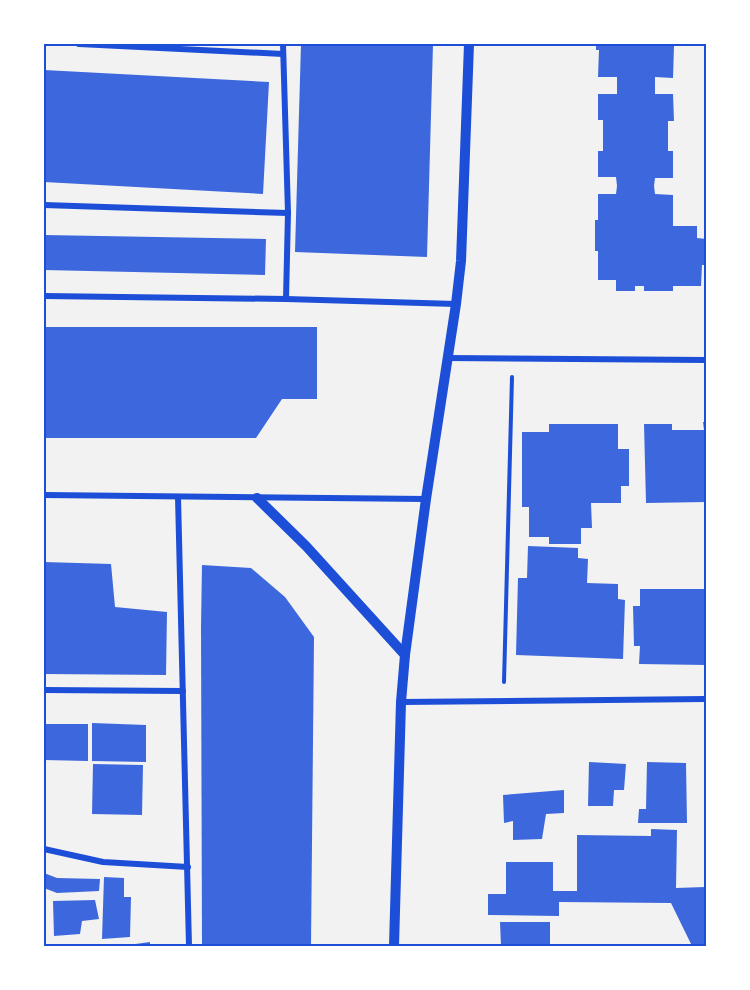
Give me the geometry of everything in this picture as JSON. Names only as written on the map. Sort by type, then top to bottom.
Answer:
[{"type":"street","points":[[79,44],[119,44],[283,54]]},
{"type":"street","points":[[283,44],[288,213],[286,299]]},
{"type":"street","points":[[394,946],[401,702],[426,499],[461,261],[469,44]]},
{"type":"street","points":[[44,205],[288,213]]},
{"type":"street","points":[[44,296],[456,304]]},
{"type":"street","points":[[447,358],[706,360]]},
{"type":"street","points":[[44,495],[426,499]]},
{"type":"street","points":[[177,497],[189,946]]},
{"type":"street","points":[[257,498],[306,546],[405,655]]},
{"type":"street","points":[[44,690],[183,691]]},
{"type":"street","points":[[401,702],[706,699]]},
{"type":"street","points":[[44,849],[103,862],[188,867]]},
{"type":"path","points":[[504,700],[512,359]]},
{"type":"building","points":[[301,44],[433,44],[427,257],[295,252]]},
{"type":"building","points":[[596,44],[698,44],[698,46],[674,46],[673,78],[655,77],[655,94],[673,94],[674,121],[668,121],[668,151],[673,151],[673,178],[655,178],[654,186],[655,194],[673,195],[673,226],[697,226],[697,238],[706,239],[706,265],[702,265],[701,286],[673,286],[673,291],[644,291],[644,286],[635,286],[635,291],[616,291],[616,280],[598,280],[595,220],[598,220],[598,194],[616,194],[617,186],[616,177],[598,177],[598,151],[603,151],[603,120],[598,120],[598,94],[617,94],[617,77],[598,77],[599,50],[596,50]]},
{"type":"building","points":[[44,70],[269,82],[263,194],[44,182]]},
{"type":"building","points":[[44,235],[266,239],[265,275],[44,270]]},
{"type":"building","points":[[44,327],[317,327],[317,399],[282,399],[256,438],[44,438]]},
{"type":"building","points":[[703,422],[706,422],[706,502],[646,503],[644,424],[672,424],[672,430],[704,430]]},
{"type":"building","points":[[549,424],[618,424],[618,449],[629,449],[629,486],[621,486],[621,503],[591,503],[592,528],[581,528],[581,544],[549,544],[549,537],[529,537],[529,507],[522,507],[522,432],[549,432]]},
{"type":"building","points":[[528,546],[578,548],[578,558],[588,559],[587,583],[618,584],[618,599],[625,600],[623,659],[516,655],[518,578],[527,578]]},
{"type":"building","points":[[44,562],[111,564],[115,607],[167,612],[166,675],[44,674]]},
{"type":"building","points":[[202,565],[251,568],[285,597],[314,637],[311,946],[202,946]]},
{"type":"building","points":[[640,589],[706,589],[706,665],[639,664],[640,646],[634,646],[633,606],[640,606]]},
{"type":"building","points":[[92,723],[146,725],[146,762],[92,761]]},
{"type":"building","points":[[44,724],[88,724],[88,761],[44,760]]},
{"type":"building","points":[[589,762],[626,764],[624,790],[614,790],[613,806],[588,806]]},
{"type":"building","points":[[647,762],[686,763],[687,823],[638,823],[639,809],[646,809]]},
{"type":"building","points":[[93,764],[143,765],[142,815],[92,814]]},
{"type":"building","points":[[564,790],[564,813],[546,814],[542,839],[513,840],[513,821],[504,823],[503,795]]},
{"type":"building","points":[[651,829],[677,830],[676,888],[705,887],[706,885],[706,946],[692,946],[671,903],[559,902],[559,916],[488,915],[488,894],[506,894],[506,862],[553,862],[553,891],[577,891],[577,835],[651,836]]},
{"type":"building","points":[[44,873],[57,878],[100,879],[99,891],[57,893],[44,888]]},
{"type":"building","points":[[104,877],[124,878],[124,897],[131,897],[130,937],[102,939]]},
{"type":"building","points":[[95,900],[99,919],[82,921],[80,934],[54,936],[53,901]]},
{"type":"building","points":[[500,922],[550,922],[550,946],[501,946]]},
{"type":"building","points":[[150,942],[150,946],[128,946],[128,945]]}]
